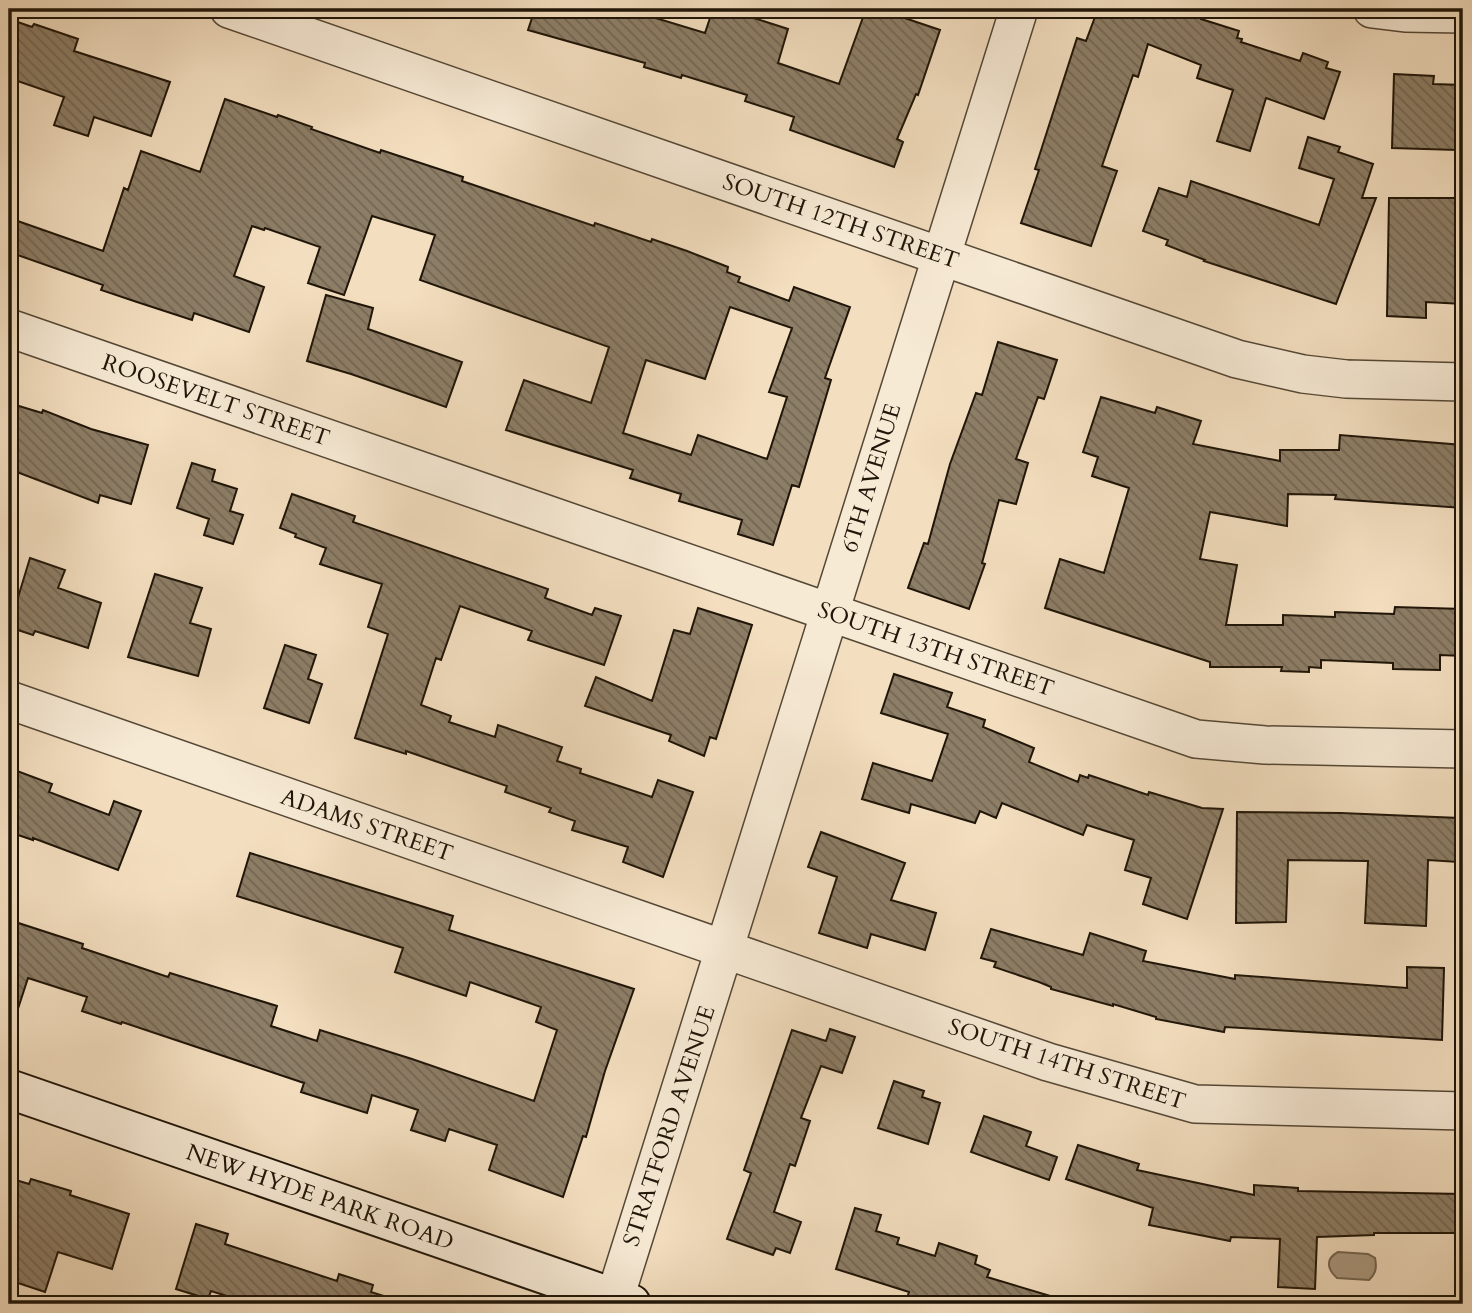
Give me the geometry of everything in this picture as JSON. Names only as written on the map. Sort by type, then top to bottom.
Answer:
[{"type":"main road","name":"NEW HYDE PARK ROAD","points":[[9,1089],[620,1302]]},
{"type":"street","name":"SOUTH 12TH STREET","points":[[229,9],[1237,359],[1303,374],[1346,379],[1463,382]]},
{"type":"street","name":"6TH AVENUE","points":[[725,948],[1019,9]]},
{"type":"street","points":[[1372,9],[1405,13],[1463,14]]},
{"type":"street","name":"ROOSEVELT STREET","points":[[9,328],[424,472]]},
{"type":"street","name":"SOUTH 13TH STREET","points":[[424,472],[1196,739],[1265,745],[1463,749]]},
{"type":"street","name":"ADAMS STREET","points":[[9,701],[725,948]]},
{"type":"street","name":"SOUTH 14TH STREET","points":[[725,948],[1048,1062],[1195,1104],[1463,1111]]},
{"type":"street","name":"STRATFORD AVENUE","points":[[620,1302],[725,948]]},
{"type":"shaded area","points":[[1338,1252],[1368,1254],[1375,1258],[1376,1268],[1373,1275],[1369,1280],[1337,1278],[1331,1271],[1329,1261]]},
{"type":"building","points":[[535,9],[626,9],[705,33],[713,9],[726,9],[788,29],[778,63],[839,84],[866,9],[878,9],[940,30],[918,95],[916,94],[897,139],[903,142],[894,167],[790,130],[794,117],[745,101],[747,95],[682,75],[681,78],[644,67],[645,63],[528,30]]},
{"type":"building","points":[[1098,9],[1204,9],[1201,19],[1239,31],[1237,38],[1242,39],[1241,42],[1300,61],[1303,53],[1328,62],[1326,68],[1340,72],[1324,119],[1266,98],[1250,151],[1217,141],[1233,90],[1197,78],[1201,65],[1148,44],[1138,77],[1133,75],[1102,166],[1117,171],[1091,246],[1021,223],[1039,170],[1035,169],[1077,38],[1086,41]]},
{"type":"building","points":[[9,19],[32,27],[34,24],[78,39],[74,51],[170,82],[151,136],[94,117],[88,136],[54,125],[64,97],[9,78]]},
{"type":"building","points":[[1394,74],[1434,76],[1433,84],[1463,85],[1463,133],[1458,133],[1457,150],[1392,148]]},
{"type":"building","points":[[225,99],[277,117],[278,115],[380,153],[381,150],[463,177],[462,181],[594,226],[595,223],[687,251],[728,267],[727,272],[740,277],[738,282],[789,301],[794,287],[850,307],[825,378],[831,380],[799,487],[792,485],[773,545],[738,534],[742,520],[679,501],[681,494],[630,478],[633,470],[506,430],[524,380],[591,403],[609,347],[420,280],[435,235],[372,216],[344,295],[308,283],[320,247],[252,226],[234,276],[264,287],[249,332],[194,313],[192,320],[101,290],[103,285],[9,252],[9,218],[103,251],[124,188],[128,190],[141,151],[200,172]],"holes":[[[730,307],[792,328],[769,392],[787,397],[767,459],[698,435],[691,455],[623,433],[646,360],[705,379]]]},
{"type":"building","points":[[1308,137],[1340,147],[1338,152],[1373,164],[1362,198],[1376,198],[1336,304],[1204,261],[1166,245],[1168,240],[1143,231],[1159,188],[1187,197],[1191,181],[1319,225],[1334,179],[1299,168]]},
{"type":"building","points":[[1389,198],[1456,198],[1456,203],[1462,203],[1459,255],[1463,255],[1463,304],[1426,302],[1426,318],[1387,316]]},
{"type":"building","points":[[326,295],[373,308],[368,329],[462,362],[446,407],[307,361]]},
{"type":"building","points":[[998,342],[1057,360],[1044,399],[1038,397],[1016,459],[1028,463],[1016,504],[999,500],[982,563],[985,564],[969,609],[908,588],[924,543],[928,544],[950,464],[976,393],[982,395]]},
{"type":"building","points":[[1101,397],[1155,413],[1157,407],[1201,421],[1193,444],[1280,461],[1280,450],[1339,450],[1340,435],[1463,445],[1463,508],[1335,499],[1336,495],[1288,494],[1287,526],[1210,512],[1200,559],[1237,565],[1226,625],[1283,625],[1283,615],[1335,617],[1335,612],[1394,614],[1395,607],[1463,609],[1463,656],[1440,655],[1440,670],[1393,669],[1393,663],[1321,660],[1321,668],[1309,667],[1309,672],[1281,671],[1282,667],[1210,667],[1210,662],[1045,608],[1060,559],[1104,573],[1129,488],[1092,476],[1098,457],[1083,452]]},
{"type":"building","points":[[9,403],[42,413],[43,410],[91,429],[148,445],[131,504],[100,495],[98,503],[9,469]]},
{"type":"building","points":[[192,463],[215,470],[212,481],[237,489],[230,511],[243,515],[233,544],[204,535],[209,519],[177,508]]},
{"type":"building","points":[[292,494],[355,516],[353,522],[548,589],[545,598],[592,615],[595,608],[621,616],[604,665],[528,640],[532,631],[460,606],[441,660],[436,658],[421,705],[451,716],[449,722],[495,737],[498,725],[562,747],[557,761],[581,769],[580,773],[652,797],[658,780],[693,792],[663,877],[623,862],[628,847],[572,830],[575,821],[549,812],[551,808],[505,792],[507,786],[406,751],[406,754],[355,738],[388,634],[368,627],[382,584],[320,564],[326,548],[295,537],[296,534],[280,528]]},
{"type":"building","points":[[30,558],[65,570],[58,588],[101,603],[88,648],[35,631],[33,635],[9,627]]},
{"type":"building","points":[[155,574],[202,588],[190,623],[211,629],[198,676],[128,657]]},
{"type":"building","points":[[698,608],[752,625],[716,739],[710,737],[704,756],[669,741],[671,735],[585,706],[596,677],[652,701],[674,630],[690,634]]},
{"type":"building","points":[[285,645],[316,655],[308,679],[322,684],[309,723],[264,708]]},
{"type":"building","points":[[894,674],[952,693],[947,707],[985,720],[983,727],[1034,748],[1029,762],[1078,782],[1080,775],[1088,778],[1089,775],[1148,795],[1149,792],[1202,808],[1223,809],[1187,919],[1143,904],[1151,878],[1125,870],[1134,840],[1087,825],[1083,835],[1002,803],[996,818],[980,811],[975,823],[911,804],[909,813],[862,799],[873,763],[932,781],[948,734],[881,713]]},
{"type":"building","points":[[9,768],[52,784],[49,792],[109,815],[114,801],[141,811],[118,870],[33,838],[9,832]]},
{"type":"building","points":[[1237,812],[1459,818],[1458,862],[1428,860],[1426,926],[1365,923],[1368,861],[1288,860],[1286,922],[1236,923]]},
{"type":"building","points":[[821,832],[905,863],[891,900],[936,913],[925,950],[871,934],[867,948],[819,933],[837,877],[808,867]]},
{"type":"building","points":[[250,853],[453,916],[449,930],[634,989],[605,1071],[586,1137],[583,1136],[563,1197],[489,1170],[497,1145],[449,1129],[445,1141],[411,1130],[418,1110],[372,1095],[367,1113],[301,1092],[304,1083],[82,1011],[87,997],[28,978],[13,1024],[9,1023],[9,920],[83,944],[82,948],[168,977],[170,973],[277,1006],[271,1026],[317,1041],[320,1030],[534,1101],[557,1030],[536,1022],[541,1007],[470,982],[466,996],[395,972],[403,948],[237,896]]},
{"type":"building","points":[[991,929],[1083,955],[1090,933],[1146,951],[1143,961],[1235,979],[1235,975],[1407,988],[1407,967],[1444,968],[1442,1040],[1225,1027],[1224,1032],[1156,1019],[1113,1004],[1051,989],[1039,982],[994,967],[996,962],[981,958]]},
{"type":"building","points":[[830,1029],[855,1037],[842,1073],[821,1066],[801,1118],[810,1121],[795,1166],[790,1164],[774,1212],[801,1222],[790,1253],[776,1248],[773,1255],[727,1239],[751,1173],[744,1170],[792,1030],[826,1041]]},
{"type":"building","points":[[894,1081],[924,1091],[922,1097],[940,1103],[928,1144],[878,1128]]},
{"type":"building","points":[[984,1116],[1031,1132],[1026,1146],[1057,1157],[1049,1180],[971,1152]]},
{"type":"building","points":[[1078,1145],[1139,1164],[1137,1170],[1254,1195],[1254,1185],[1298,1188],[1298,1191],[1463,1194],[1463,1233],[1374,1233],[1317,1237],[1315,1289],[1278,1287],[1280,1239],[1231,1237],[1230,1241],[1149,1225],[1153,1208],[1066,1179]]},
{"type":"building","points":[[9,1178],[29,1184],[31,1179],[71,1191],[70,1195],[129,1214],[112,1269],[58,1252],[45,1292],[9,1280]]},
{"type":"building","points":[[855,1208],[881,1215],[876,1231],[899,1238],[897,1244],[935,1256],[939,1243],[977,1256],[975,1264],[990,1270],[987,1277],[1057,1298],[1056,1304],[905,1304],[909,1292],[836,1269]]},
{"type":"building","points":[[196,1224],[228,1234],[225,1244],[337,1281],[339,1274],[373,1285],[371,1292],[393,1299],[392,1304],[252,1304],[211,1291],[208,1299],[176,1289]]}]
